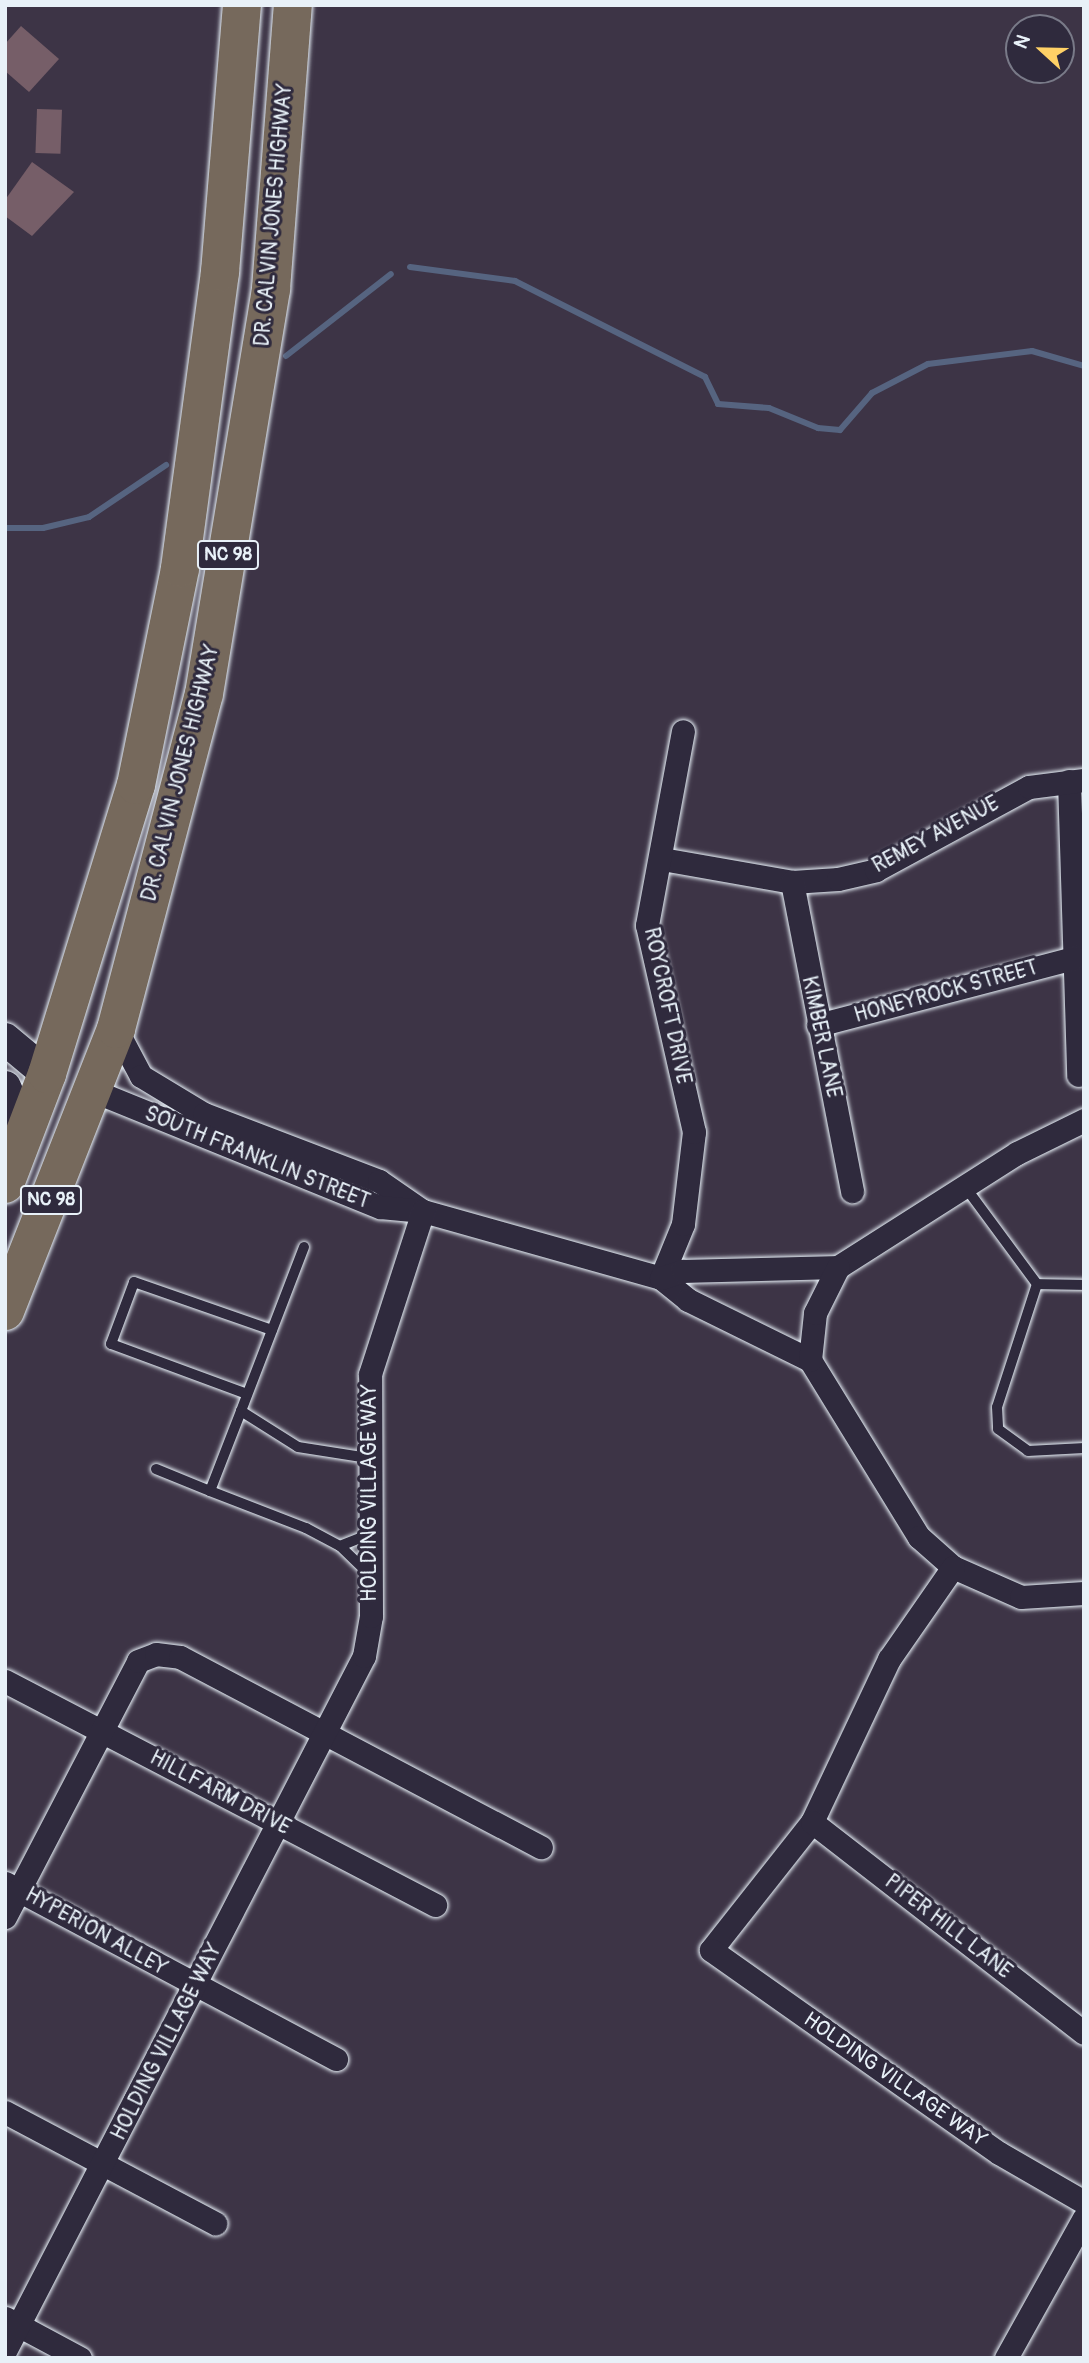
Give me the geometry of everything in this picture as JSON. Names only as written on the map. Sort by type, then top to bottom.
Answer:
[{"type":"highway","name":"DR. CALVIN JONES HIGHWAY","points":[[5,1184],[47,1074],[126,818],[180,568],[228,174],[242,5]]},
{"type":"highway","name":"DR. CALVIN JONES HIGHWAY","points":[[6,1308],[94,1091],[116,1029],[204,694],[271,289],[293,5]]},
{"type":"highway","points":[[228,174],[245,177],[252,203],[236,414],[243,464]]},
{"type":"highway","points":[[94,1091],[87,1053],[90,1014],[127,880],[126,818]]},
{"type":"highway","points":[[5,1254],[38,1164],[51,1108],[47,1074]]},
{"type":"street","name":"ROYCROFT DRIVE","points":[[661,1278],[683,1224],[694,1132],[647,925],[662,859],[684,731]]},
{"type":"street","name":"REMEY AVENUE","points":[[662,859],[792,882],[876,870],[1029,787],[1076,781]]},
{"type":"street","points":[[1076,781],[1074,958],[1078,1075]]},
{"type":"street","name":"KIMBER LANE","points":[[792,882],[852,1191]]},
{"type":"street","name":"HONEYROCK STREET","points":[[818,1025],[1074,958]]},
{"type":"street","name":"SOUTH FRANKLIN STREET","points":[[116,1029],[141,1076],[204,1114],[379,1181],[423,1212]]},
{"type":"street","points":[[5,1039],[47,1074]]},
{"type":"street","points":[[5,1087],[25,1132]]},
{"type":"street","name":"SOUTH FRANKLIN STREET","points":[[94,1091],[380,1207],[423,1212],[661,1278],[688,1300],[810,1360]]},
{"type":"street","points":[[1084,1120],[1017,1153],[966,1188],[838,1267],[815,1313],[810,1360],[919,1537],[953,1567],[1021,1597],[1084,1593]]},
{"type":"street","name":"HOLDING VILLAGE WAY","points":[[5,2351],[12,2321],[105,2164],[195,1986],[329,1733],[365,1656],[370,1575],[370,1374],[423,1212]]},
{"type":"street","name":"SOUTH FRANKLIN STREET","points":[[661,1278],[683,1270],[838,1267]]},
{"type":"street","points":[[812,1822],[889,1659],[953,1567]]},
{"type":"street","points":[[5,1917],[12,1887],[138,1661],[156,1654],[180,1657],[329,1733],[541,1847]]},
{"type":"street","name":"HILLFARM DRIVE","points":[[5,1681],[435,1905]]},
{"type":"street","name":"HOLDING VILLAGE WAY","points":[[812,1822],[711,1950],[999,2153],[1084,2202]]},
{"type":"street","name":"PIPER HILL LANE","points":[[812,1822],[1084,2033]]},
{"type":"street","name":"HYPERION ALLEY","points":[[12,1887],[336,2059]]},
{"type":"street","points":[[5,2112],[215,2223]]},
{"type":"street","points":[[1006,2358],[1084,2218]]},
{"type":"street","points":[[12,2321],[80,2358]]},
{"type":"lane","points":[[966,1188],[1037,1284]]},
{"type":"lane","points":[[210,1491],[304,1247]]},
{"type":"lane","points":[[247,1394],[111,1344],[134,1282],[272,1330]]},
{"type":"lane","points":[[1037,1284],[1084,1285]]},
{"type":"lane","points":[[1037,1284],[997,1407],[998,1429],[1028,1451],[1084,1448]]},
{"type":"lane","points":[[241,1411],[298,1447],[369,1458]]},
{"type":"lane","points":[[156,1469],[340,1546],[370,1575]]},
{"type":"lane","points":[[340,1546],[370,1533]]},
{"type":"building","points":[[21,26],[59,59],[29,92],[5,71],[5,44]]},
{"type":"building","points":[[37,109],[62,110],[60,154],[35,153]]},
{"type":"building","points":[[32,162],[74,192],[32,236],[5,216],[5,200]]},
{"type":"waterway","points":[[410,267],[515,281],[705,377],[718,404],[769,408],[818,428],[840,430],[872,393],[928,364],[1032,351],[1084,366]]},
{"type":"waterway","points":[[286,356],[391,274]]},
{"type":"waterway","points":[[5,528],[43,528],[89,517],[166,465]]}]
